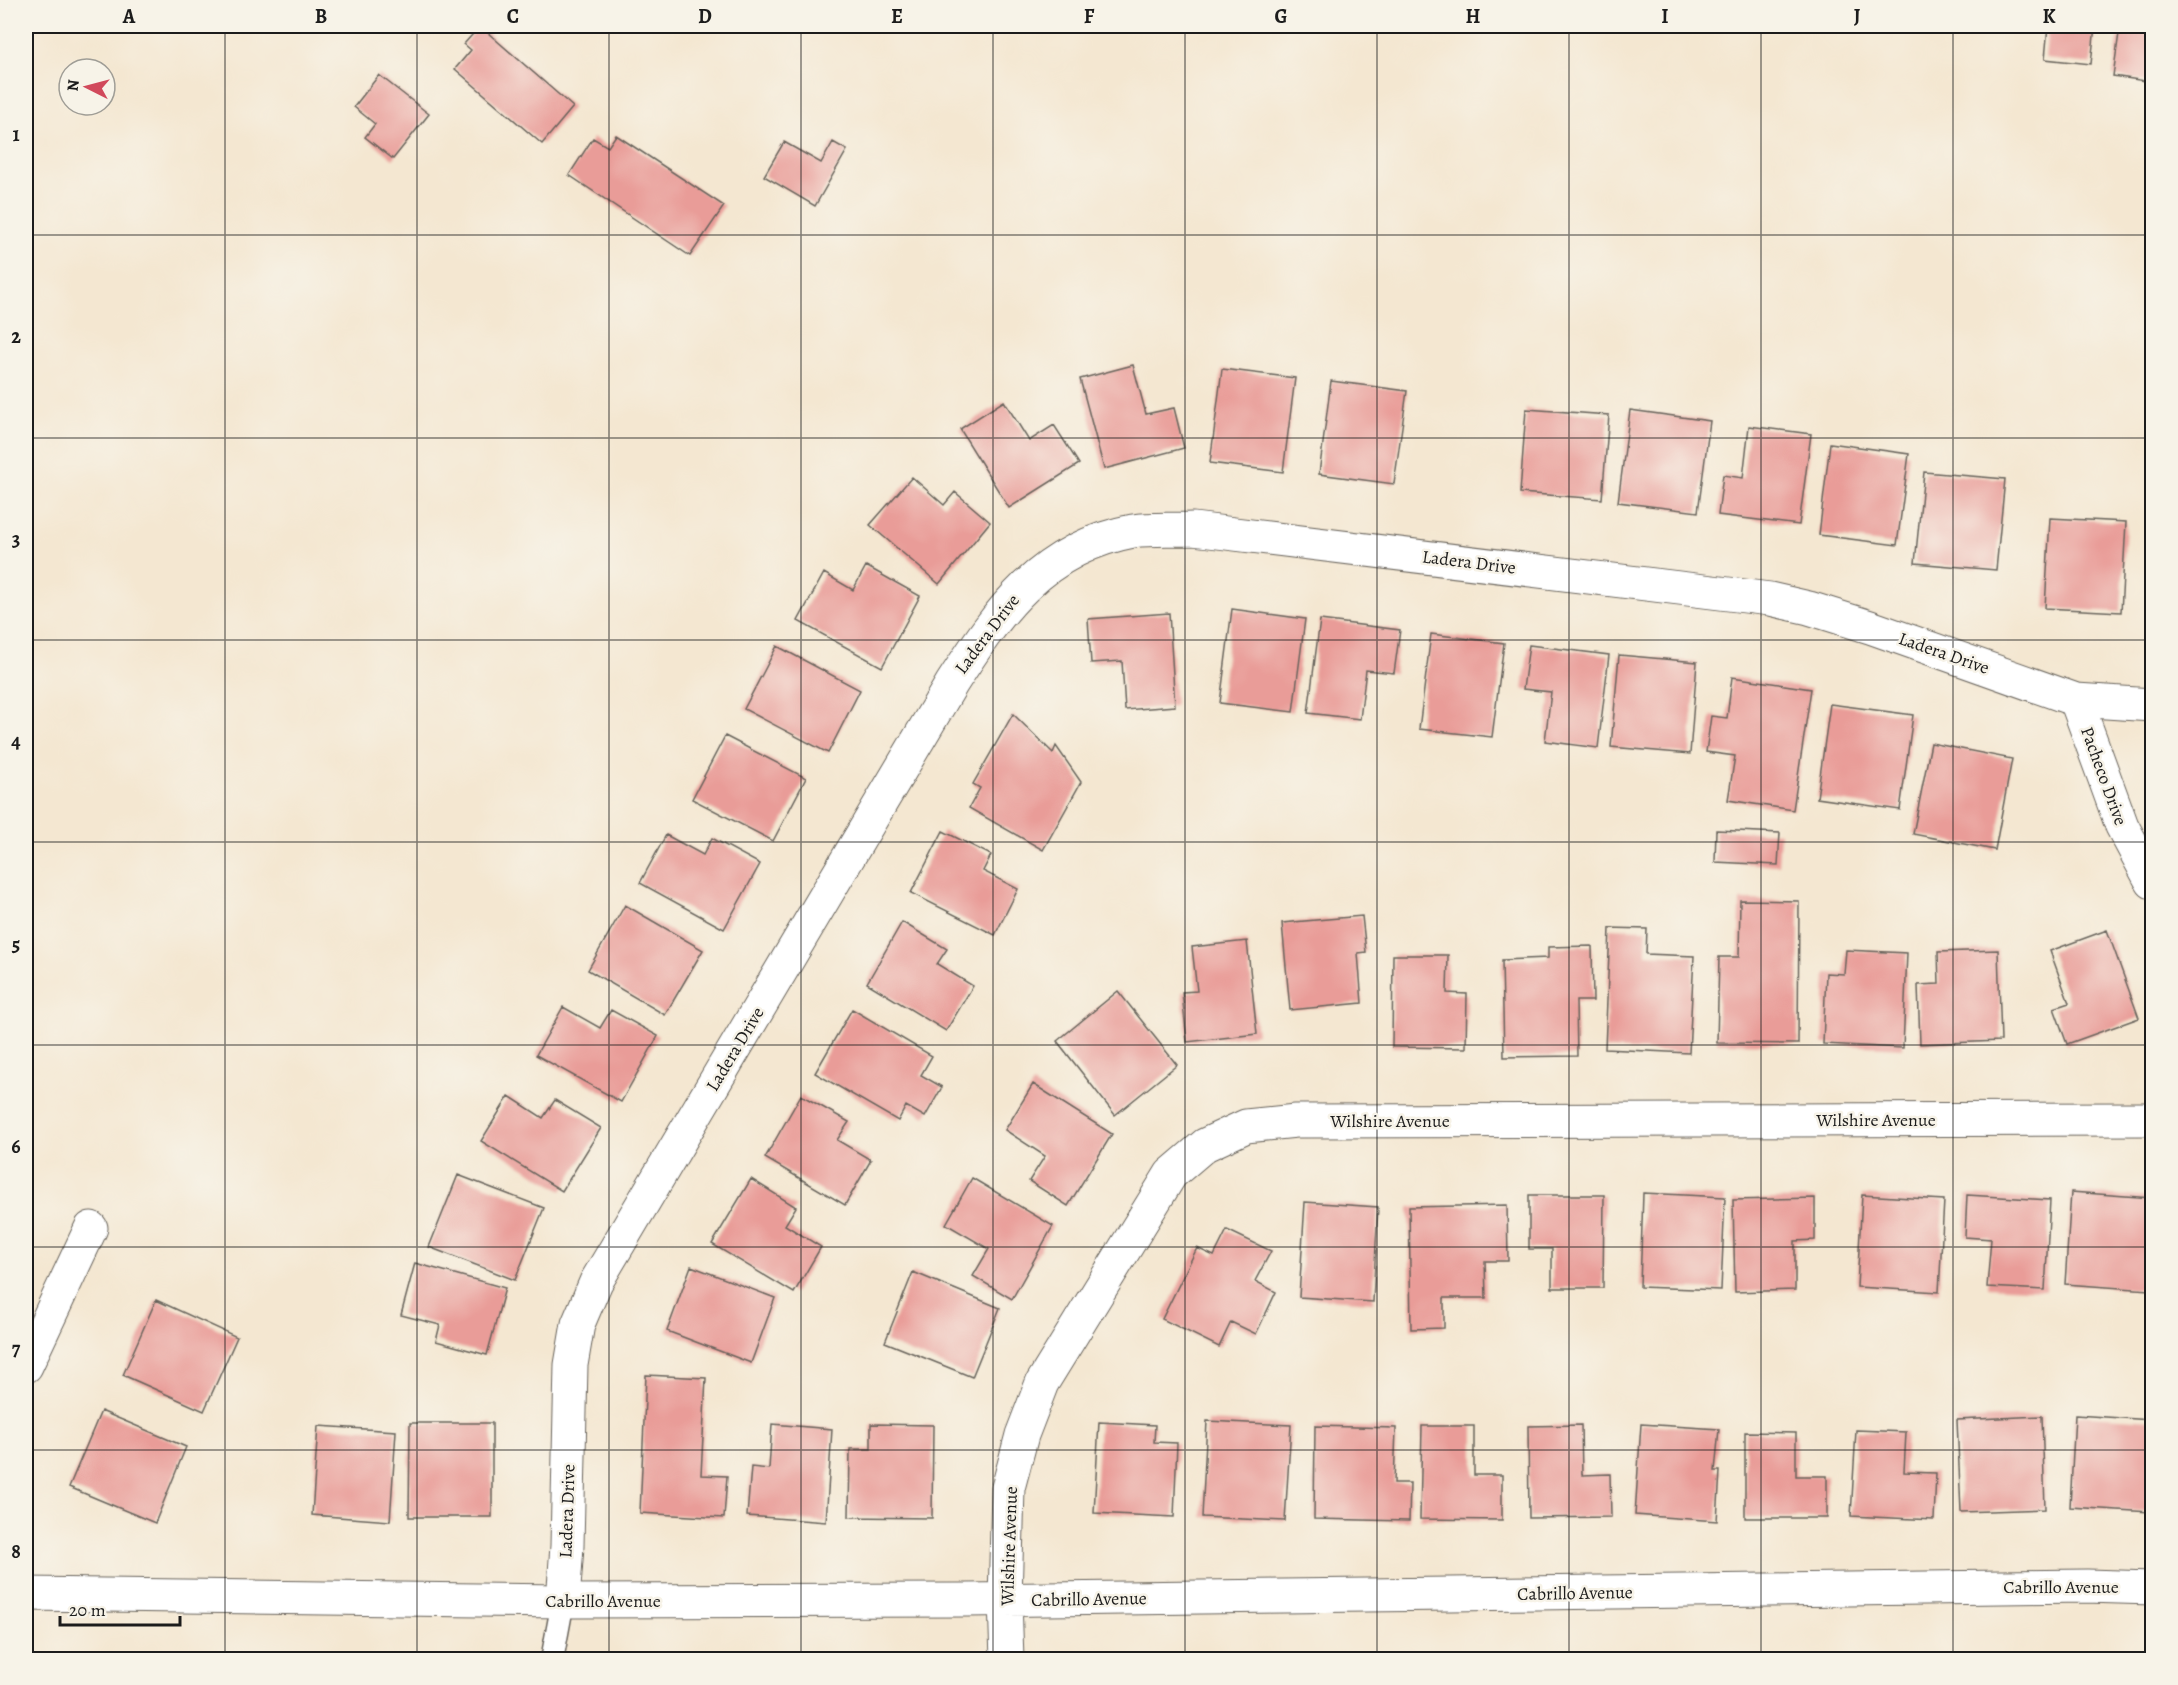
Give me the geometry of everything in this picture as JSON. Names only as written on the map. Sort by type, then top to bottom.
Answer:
[{"type":"street","name":"Ladera Drive","points":[[563,1601],[567,1545],[571,1365],[578,1324],[596,1282],[982,635],[1011,599],[1036,575],[1066,556],[1104,538],[1135,531],[1193,529],[1770,599],[1809,608],[1870,627],[2076,700],[2152,705]]},
{"type":"street","name":"Pacheco Drive","points":[[2076,700],[2122,826],[2152,882]]},
{"type":"street","name":"Wilshire Avenue","points":[[1007,1659],[1005,1600],[1008,1488],[1022,1435],[1042,1383],[1171,1174],[1205,1145],[1246,1126],[1296,1121],[2152,1119]]},
{"type":"street","points":[[26,1366],[91,1228]]},
{"type":"street","name":"Cabrillo Avenue","points":[[26,1594],[563,1601],[1005,1600],[2087,1586],[2152,1588]]},
{"type":"lane","points":[[552,1659],[563,1601]]},
{"type":"building","points":[[480,26],[573,107],[542,144],[455,69],[471,50],[464,44]]},
{"type":"building","points":[[2048,26],[2095,26],[2091,64],[2045,59]]},
{"type":"building","points":[[2120,26],[2152,26],[2152,82],[2113,76]]},
{"type":"building","points":[[379,75],[429,114],[393,159],[365,137],[375,124],[354,107]]},
{"type":"building","points":[[616,135],[724,206],[690,256],[569,175],[593,138],[608,147]]},
{"type":"building","points":[[784,142],[821,163],[833,142],[847,150],[815,206],[764,176]]},
{"type":"building","points":[[1133,365],[1146,414],[1174,408],[1184,448],[1104,469],[1080,379]]},
{"type":"building","points":[[1222,369],[1295,378],[1283,472],[1210,463]]},
{"type":"building","points":[[1331,381],[1407,391],[1394,484],[1319,474]]},
{"type":"building","points":[[1004,401],[1029,441],[1054,425],[1079,464],[1009,508],[960,429]]},
{"type":"building","points":[[1526,409],[1609,415],[1602,499],[1520,493]]},
{"type":"building","points":[[1630,410],[1710,421],[1698,512],[1618,502]]},
{"type":"building","points":[[1749,426],[1811,434],[1799,525],[1718,515],[1723,475],[1743,478]]},
{"type":"building","points":[[1830,443],[1909,454],[1897,545],[1819,535]]},
{"type":"building","points":[[1924,472],[2005,479],[1996,570],[1915,563]]},
{"type":"building","points":[[912,477],[944,505],[955,492],[990,522],[939,584],[870,525]]},
{"type":"building","points":[[2050,518],[2126,522],[2121,612],[2045,608]]},
{"type":"building","points":[[866,566],[920,596],[882,667],[798,621],[824,573],[853,590]]},
{"type":"building","points":[[1232,609],[1305,619],[1293,712],[1220,703]]},
{"type":"building","points":[[1169,613],[1175,706],[1125,710],[1122,661],[1091,663],[1088,619]]},
{"type":"building","points":[[1320,620],[1400,630],[1394,673],[1366,670],[1360,719],[1308,713]]},
{"type":"building","points":[[1431,634],[1504,643],[1492,737],[1419,729]]},
{"type":"building","points":[[1529,645],[1609,655],[1598,748],[1545,741],[1551,692],[1523,689]]},
{"type":"building","points":[[777,646],[860,690],[828,753],[744,709]]},
{"type":"building","points":[[1619,655],[1697,662],[1690,754],[1611,747]]},
{"type":"building","points":[[1732,677],[1811,689],[1793,810],[1728,800],[1735,756],[1706,752],[1711,716],[1727,718]]},
{"type":"building","points":[[1830,704],[1913,715],[1900,810],[1817,798]]},
{"type":"building","points":[[1013,714],[1053,753],[1056,746],[1081,782],[1043,850],[969,808],[980,788],[973,784]]},
{"type":"building","points":[[725,736],[806,778],[773,841],[692,799]]},
{"type":"building","points":[[1931,743],[2012,759],[1995,850],[1913,834]]},
{"type":"building","points":[[1716,830],[1780,833],[1778,865],[1715,862]]},
{"type":"building","points":[[943,831],[991,855],[983,871],[1018,889],[995,935],[911,893]]},
{"type":"building","points":[[666,835],[703,855],[712,838],[760,864],[724,929],[640,883]]},
{"type":"building","points":[[1740,900],[1799,901],[1798,1044],[1717,1043],[1719,957],[1739,957]]},
{"type":"building","points":[[625,905],[703,950],[665,1015],[588,970]]},
{"type":"building","points":[[1362,916],[1366,952],[1358,953],[1362,1003],[1290,1010],[1282,923]]},
{"type":"building","points":[[902,922],[947,949],[937,964],[973,986],[946,1031],[867,983]]},
{"type":"building","points":[[1610,928],[1647,929],[1646,954],[1694,956],[1689,1053],[1605,1049]]},
{"type":"building","points":[[2107,930],[2139,1018],[2067,1044],[2054,1008],[2069,1003],[2050,951]]},
{"type":"building","points":[[1247,941],[1257,1034],[1187,1042],[1182,992],[1197,991],[1192,947]]},
{"type":"building","points":[[1592,946],[1593,1001],[1576,1001],[1577,1056],[1504,1057],[1502,960],[1548,958],[1548,947]]},
{"type":"building","points":[[1846,950],[1907,953],[1903,1048],[1823,1044],[1826,973],[1844,974]]},
{"type":"building","points":[[1998,950],[2001,1041],[1920,1044],[1918,985],[1939,984],[1938,952]]},
{"type":"building","points":[[1393,955],[1448,955],[1447,993],[1467,994],[1466,1048],[1392,1047]]},
{"type":"building","points":[[1118,991],[1177,1065],[1115,1115],[1057,1041]]},
{"type":"building","points":[[563,1007],[600,1028],[611,1010],[658,1036],[621,1102],[536,1055]]},
{"type":"building","points":[[852,1009],[932,1056],[921,1075],[942,1087],[925,1117],[906,1106],[898,1121],[815,1073]]},
{"type":"building","points":[[1033,1084],[1112,1134],[1068,1206],[1029,1181],[1045,1156],[1005,1130]]},
{"type":"building","points":[[801,1095],[849,1122],[837,1140],[871,1160],[845,1205],[765,1158]]},
{"type":"building","points":[[509,1096],[543,1118],[555,1100],[601,1128],[562,1191],[481,1141]]},
{"type":"building","points":[[458,1175],[544,1208],[515,1280],[429,1247]]},
{"type":"building","points":[[972,1178],[1053,1226],[1012,1299],[973,1276],[989,1249],[946,1224]]},
{"type":"building","points":[[751,1179],[796,1207],[785,1225],[821,1247],[794,1293],[712,1244]]},
{"type":"building","points":[[2071,1192],[2152,1198],[2149,1290],[2065,1284]]},
{"type":"building","points":[[1643,1193],[1725,1197],[1721,1290],[1640,1287]]},
{"type":"building","points":[[1529,1195],[1604,1195],[1603,1288],[1552,1288],[1552,1249],[1529,1249]]},
{"type":"building","points":[[1862,1195],[1944,1200],[1939,1292],[1857,1287]]},
{"type":"building","points":[[1967,1195],[2050,1200],[2045,1290],[1987,1287],[1991,1239],[1965,1237]]},
{"type":"building","points":[[1815,1198],[1815,1240],[1795,1241],[1795,1290],[1735,1292],[1733,1200]]},
{"type":"building","points":[[1305,1202],[1378,1207],[1373,1302],[1299,1297]]},
{"type":"building","points":[[1507,1205],[1508,1261],[1485,1261],[1486,1298],[1444,1298],[1444,1328],[1411,1329],[1409,1207]]},
{"type":"building","points":[[1227,1230],[1271,1251],[1255,1281],[1276,1292],[1256,1334],[1231,1322],[1219,1347],[1162,1319],[1197,1248],[1214,1256]]},
{"type":"building","points":[[415,1263],[505,1288],[487,1355],[436,1341],[440,1325],[401,1315]]},
{"type":"building","points":[[691,1266],[775,1298],[751,1363],[667,1331]]},
{"type":"building","points":[[913,1272],[1000,1308],[972,1377],[885,1342]]},
{"type":"building","points":[[156,1300],[237,1337],[204,1411],[123,1375]]},
{"type":"building","points":[[646,1375],[706,1378],[701,1475],[727,1476],[724,1518],[640,1513]]},
{"type":"building","points":[[101,1411],[186,1447],[155,1523],[69,1487]]},
{"type":"building","points":[[2075,1415],[2152,1420],[2150,1512],[2070,1507]]},
{"type":"building","points":[[2042,1416],[2045,1509],[1961,1512],[1957,1420]]},
{"type":"building","points":[[1207,1421],[1291,1425],[1285,1521],[1202,1517]]},
{"type":"building","points":[[1099,1422],[1155,1425],[1154,1442],[1177,1443],[1174,1517],[1094,1513]]},
{"type":"building","points":[[410,1423],[492,1423],[492,1517],[409,1517]]},
{"type":"building","points":[[772,1424],[832,1429],[826,1522],[747,1516],[751,1467],[769,1469]]},
{"type":"building","points":[[871,1424],[933,1425],[932,1518],[849,1517],[850,1449],[871,1449]]},
{"type":"building","points":[[1641,1424],[1719,1429],[1715,1471],[1720,1471],[1717,1521],[1635,1515]]},
{"type":"building","points":[[1581,1425],[1582,1475],[1610,1474],[1611,1517],[1529,1518],[1528,1426]]},
{"type":"building","points":[[318,1426],[396,1431],[390,1521],[312,1515]]},
{"type":"building","points":[[1315,1426],[1396,1428],[1394,1483],[1410,1483],[1409,1521],[1314,1519]]},
{"type":"building","points":[[1422,1426],[1474,1426],[1474,1475],[1502,1475],[1502,1520],[1420,1519]]},
{"type":"building","points":[[1856,1430],[1906,1432],[1904,1472],[1936,1473],[1934,1520],[1851,1516]]},
{"type":"building","points":[[1745,1432],[1796,1433],[1796,1476],[1827,1476],[1827,1518],[1745,1518]]}]
